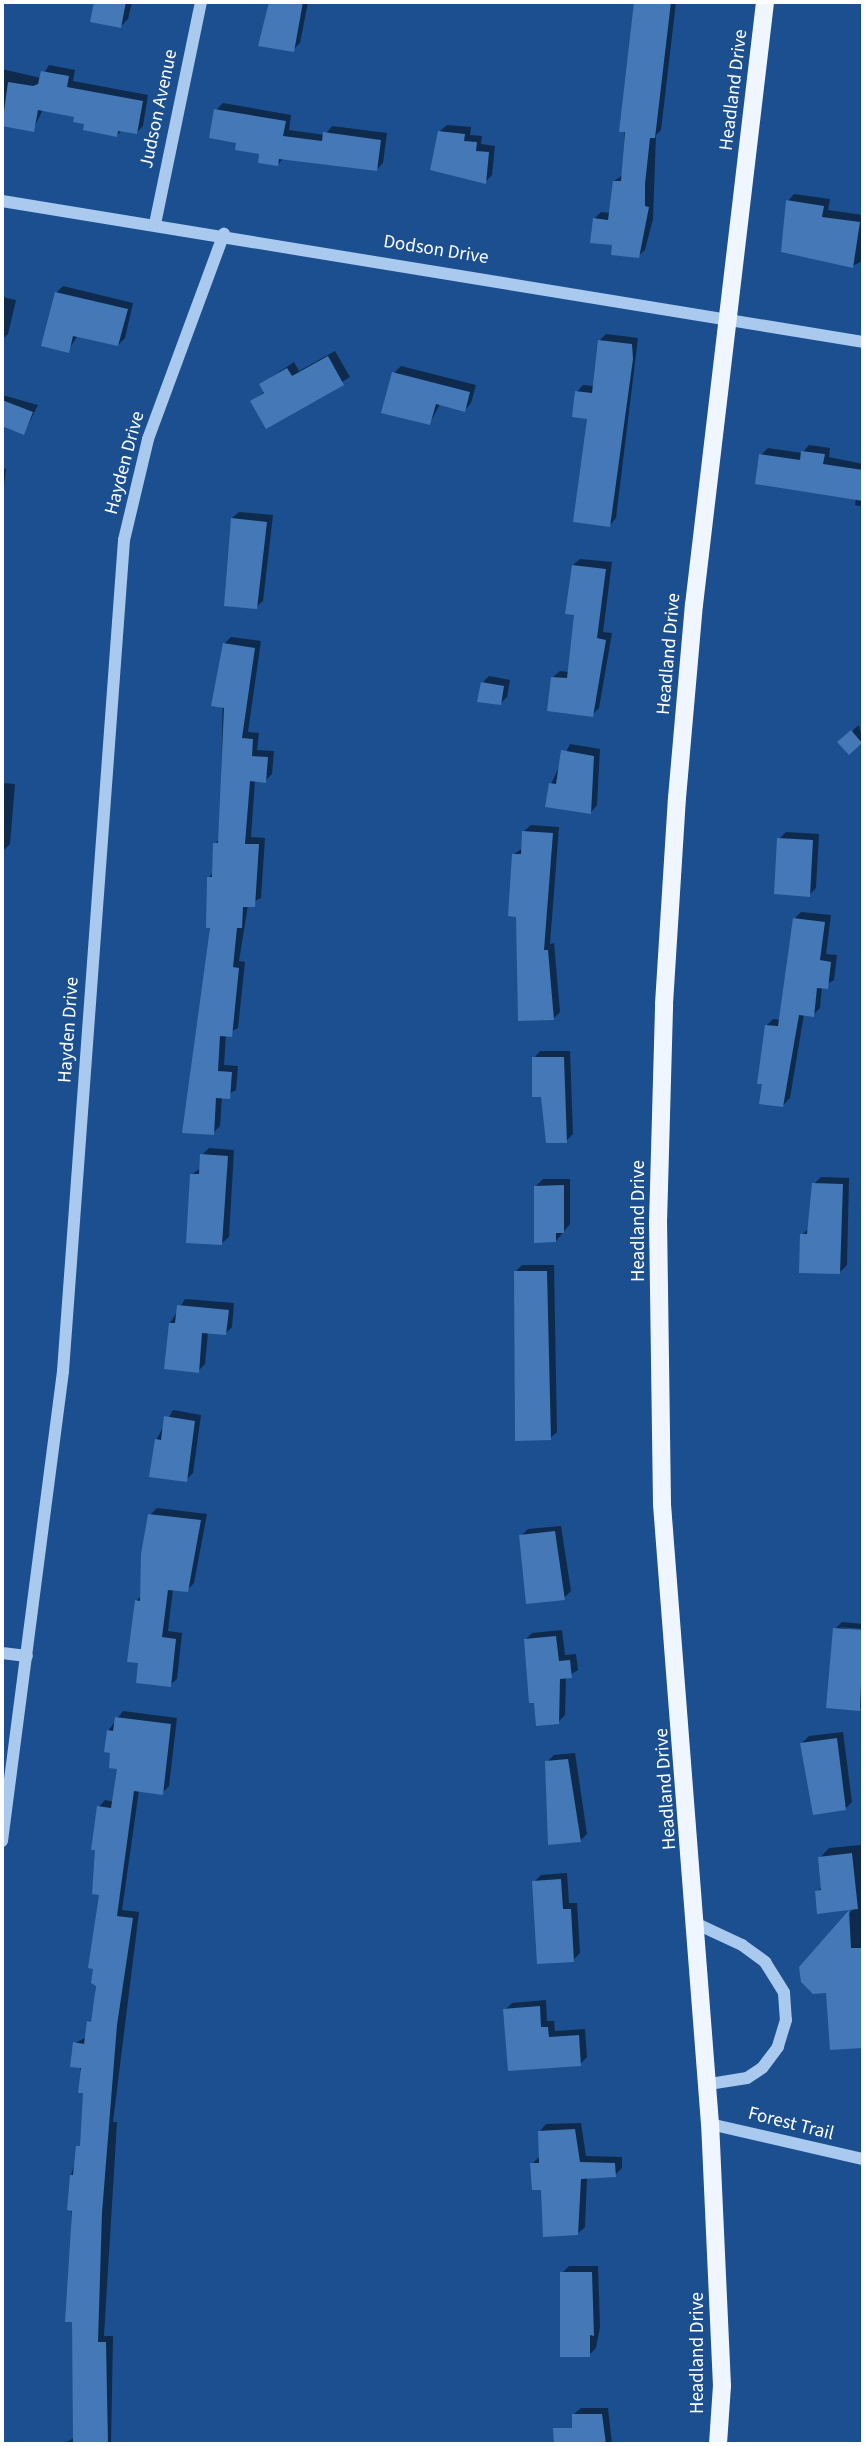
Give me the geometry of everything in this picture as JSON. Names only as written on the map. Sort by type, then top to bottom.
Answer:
[{"type":"main road","name":"Headland Drive","points":[[718,2444],[722,2386],[708,2084],[662,1504],[658,1223],[664,1004],[677,798],[765,2]]},
{"type":"street","name":"Judson Avenue","points":[[155,224],[201,2]]},
{"type":"street","name":"Dodson Drive","points":[[2,201],[224,234],[863,342]]},
{"type":"street","name":"Hayden Drive","points":[[2,1841],[63,1371],[124,540],[148,439],[224,234]]},
{"type":"street","points":[[2,1653],[27,1656]]},
{"type":"street","points":[[697,1924],[743,1945],[765,1962],[784,1993],[786,2020],[778,2047],[762,2068],[747,2078],[708,2084]]},
{"type":"street","name":"Forest Trail","points":[[710,2124],[863,2159]]},
{"type":"building","points":[[94,2],[126,2],[121,28],[90,22]]},
{"type":"building","points":[[269,2],[303,2],[294,52],[258,46]]},
{"type":"building","points":[[634,2],[671,2],[655,138],[650,138],[645,184],[645,206],[649,207],[639,258],[611,255],[612,245],[590,243],[593,218],[608,220],[613,181],[621,181],[625,132],[619,132]]},
{"type":"building","points":[[41,71],[69,76],[67,87],[143,101],[137,134],[118,131],[117,137],[83,130],[84,124],[73,122],[74,117],[38,110],[34,132],[2,126],[8,82],[33,86],[38,84]]},
{"type":"building","points":[[214,109],[286,121],[283,136],[322,141],[323,132],[381,140],[377,171],[279,159],[278,166],[258,163],[259,154],[235,150],[236,143],[209,138]]},
{"type":"building","points":[[438,131],[465,134],[464,141],[477,142],[476,151],[489,152],[486,184],[430,170]]},
{"type":"building","points":[[786,200],[824,206],[822,217],[860,222],[853,268],[781,252]]},
{"type":"building","points":[[55,292],[128,309],[118,346],[73,336],[69,353],[41,346]]},
{"type":"building","points":[[598,340],[632,344],[633,359],[610,527],[573,522],[587,419],[572,417],[575,391],[592,393]]},
{"type":"building","points":[[328,356],[344,385],[266,429],[250,401],[264,393],[259,384],[287,368],[292,376]]},
{"type":"building","points":[[392,372],[470,392],[465,412],[436,404],[430,425],[381,413]]},
{"type":"building","points":[[2,400],[33,412],[24,435],[2,426]]},
{"type":"building","points":[[801,451],[825,454],[823,464],[863,470],[863,501],[755,484],[759,454],[800,460]]},
{"type":"building","points":[[231,518],[267,522],[257,609],[224,606]]},
{"type":"building","points":[[572,565],[606,569],[597,638],[606,640],[593,717],[547,711],[551,677],[567,678],[574,615],[565,614]]},
{"type":"building","points":[[223,643],[255,648],[242,738],[253,739],[252,756],[268,757],[266,783],[250,781],[245,844],[259,844],[255,907],[243,907],[242,928],[237,928],[233,967],[239,968],[232,1037],[220,1036],[218,1071],[232,1072],[230,1099],[216,1098],[214,1135],[182,1133],[210,928],[206,928],[207,877],[212,877],[213,843],[218,843],[224,708],[211,706]]},
{"type":"building","points":[[481,682],[504,686],[501,705],[477,702]]},
{"type":"building","points":[[851,730],[862,743],[849,755],[837,742]]},
{"type":"building","points":[[561,750],[594,756],[591,814],[545,807],[549,783],[556,784]]},
{"type":"building","points":[[522,831],[553,833],[544,950],[548,950],[554,1020],[518,1021],[516,917],[508,916],[512,854],[521,854]]},
{"type":"building","points":[[777,838],[813,840],[810,897],[774,894]]},
{"type":"building","points":[[793,918],[825,922],[820,960],[831,962],[828,989],[817,988],[814,1017],[799,1015],[783,1107],[759,1104],[762,1084],[757,1084],[765,1025],[778,1026]]},
{"type":"building","points":[[532,1057],[564,1057],[567,1143],[546,1143],[541,1097],[532,1097]]},
{"type":"building","points":[[200,1154],[228,1156],[222,1245],[186,1243],[190,1174],[199,1174]]},
{"type":"building","points":[[812,1183],[843,1184],[840,1274],[799,1273],[800,1234],[807,1234]]},
{"type":"building","points":[[564,1185],[564,1233],[556,1233],[556,1242],[534,1243],[534,1186]]},
{"type":"building","points":[[514,1271],[547,1271],[551,1440],[515,1441]]},
{"type":"building","points":[[177,1305],[229,1310],[226,1335],[202,1333],[199,1373],[164,1369],[169,1323],[175,1323]]},
{"type":"building","points":[[164,1416],[195,1421],[187,1482],[149,1477],[155,1439],[161,1440]]},
{"type":"building","points":[[148,1514],[201,1520],[188,1592],[168,1590],[162,1637],[176,1639],[171,1687],[136,1683],[138,1663],[127,1662],[135,1600],[140,1601],[141,1554]]},
{"type":"building","points":[[555,1531],[565,1600],[526,1604],[519,1535]]},
{"type":"building","points":[[833,1628],[863,1630],[860,1711],[826,1708]]},
{"type":"building","points":[[556,1636],[559,1661],[570,1660],[572,1678],[560,1679],[559,1724],[536,1726],[534,1703],[529,1703],[524,1639]]},
{"type":"building","points":[[115,1717],[171,1724],[163,1795],[134,1791],[117,1916],[133,1918],[117,2025],[102,2213],[98,2342],[106,2342],[108,2444],[73,2444],[72,2322],[65,2322],[72,2211],[67,2210],[70,2175],[73,2175],[76,2146],[80,2146],[83,2093],[78,2093],[81,2068],[70,2067],[73,2042],[84,2044],[87,2021],[91,2022],[96,1986],[91,1983],[93,1969],[88,1968],[99,1895],[92,1894],[95,1850],[91,1850],[97,1806],[111,1808],[117,1769],[109,1768],[110,1753],[104,1752],[107,1730],[113,1731]]},
{"type":"building","points":[[837,1738],[846,1810],[813,1815],[800,1743]]},
{"type":"building","points":[[568,1759],[581,1842],[548,1845],[545,1761]]},
{"type":"building","points":[[852,1853],[858,1909],[817,1914],[815,1891],[821,1890],[818,1857]]},
{"type":"building","points":[[561,1879],[563,1909],[571,1909],[574,1962],[537,1964],[532,1881]]},
{"type":"building","points":[[849,1910],[851,1948],[863,1948],[863,2048],[830,2050],[826,1993],[813,1994],[801,1982],[799,1967]]},
{"type":"building","points":[[540,2006],[541,2027],[548,2027],[549,2037],[579,2035],[581,2066],[508,2071],[503,2009]]},
{"type":"building","points":[[575,2129],[580,2162],[615,2163],[616,2177],[581,2179],[578,2235],[543,2237],[541,2190],[532,2190],[530,2163],[539,2163],[538,2131]]},
{"type":"building","points":[[560,2272],[592,2272],[594,2336],[590,2335],[590,2357],[560,2357]]},
{"type":"building","points":[[572,2414],[602,2414],[606,2444],[554,2444],[553,2428],[572,2428]]}]
